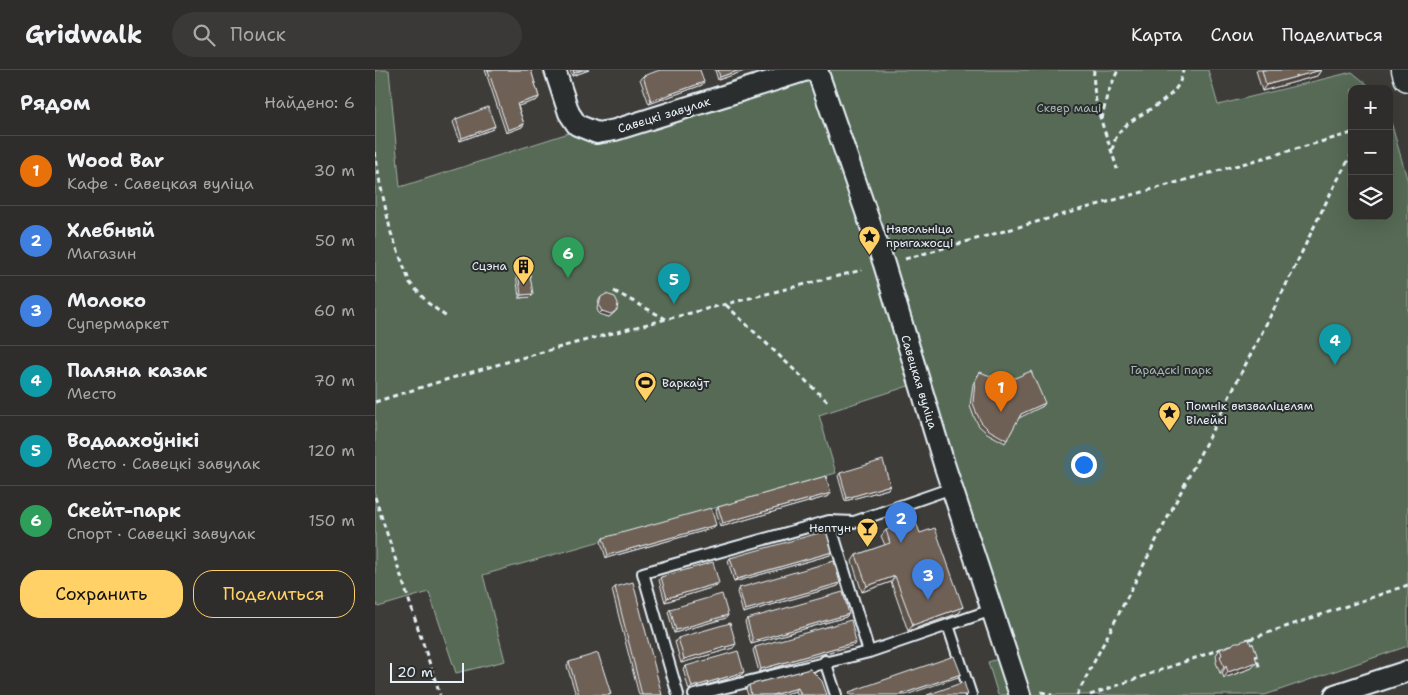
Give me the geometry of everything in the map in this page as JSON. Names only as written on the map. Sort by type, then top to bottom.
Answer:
[{"type":"street","name":"Савецкі завулак","points":[[555,70],[569,113],[577,125],[597,133],[615,130],[807,70]]},
{"type":"street","name":"Савецкая вуліца","points":[[817,70],[883,264],[951,488],[1020,695]]},
{"type":"street","points":[[1406,70],[1408,77]]},
{"type":"street","points":[[1335,695],[1408,671]]},
{"type":"lane","points":[[678,695],[643,573],[829,521],[854,522],[951,488]]},
{"type":"lane","points":[[829,521],[869,652]]},
{"type":"lane","points":[[694,695],[825,661],[869,652],[993,610]]},
{"type":"lane","points":[[948,625],[971,695]]},
{"type":"lane","points":[[825,661],[836,695]]},
{"type":"path","points":[[1094,70],[1093,81],[1096,106],[1117,170]]},
{"type":"path","points":[[1101,123],[1103,106],[1118,70]]},
{"type":"path","points":[[1112,150],[1120,129],[1163,101],[1175,89],[1183,70]]},
{"type":"path","points":[[375,152],[391,233],[410,283],[428,303],[448,318]]},
{"type":"path","points":[[1077,695],[1348,161]]},
{"type":"path","points":[[614,291],[666,320]]},
{"type":"path","points":[[726,305],[827,400]]},
{"type":"path","points":[[375,402],[424,386]]},
{"type":"path","points":[[375,497],[440,695]]},
{"type":"path","points":[[1090,695],[1408,585]]},
{"type":"path","points":[[1250,639],[1261,669]]},
{"type":"green space","name":"Гарадскі парк","points":[[375,70],[389,70],[400,187],[766,70],[1208,70],[1218,105],[1352,72],[1368,85],[1348,85],[1348,220],[1393,220],[1393,129],[1408,182],[1408,646],[1265,695],[1027,695],[927,380],[819,415],[836,473],[483,575],[505,661],[456,673],[429,592],[378,607],[375,599]]},
{"type":"green space","points":[[998,659],[1009,695],[998,695],[988,662]]},
{"type":"building","points":[[488,70],[531,70],[539,97],[517,104],[524,124],[508,130]]},
{"type":"building","points":[[660,70],[700,70],[704,82],[651,101],[643,76]]},
{"type":"building","points":[[718,70],[740,70],[720,77]]},
{"type":"building","points":[[1262,70],[1321,70],[1266,85]]},
{"type":"building","points":[[488,107],[495,126],[462,138],[456,119]]},
{"type":"building","name":"Сцэна","points":[[529,269],[533,294],[521,295],[518,270]]},
{"type":"building","points":[[606,294],[615,297],[618,303],[617,310],[611,314],[602,311],[599,306],[601,297]]},
{"type":"building","points":[[1031,371],[1045,403],[1021,414],[1007,440],[989,430],[981,422],[973,403],[975,381],[980,372],[1006,382]]},
{"type":"building","points":[[883,460],[890,485],[847,498],[840,473]]},
{"type":"building","points":[[826,476],[831,493],[723,523],[718,507]]},
{"type":"building","points":[[711,508],[716,525],[608,555],[603,538]]},
{"type":"building","points":[[915,520],[920,533],[935,528],[963,607],[913,625],[895,576],[867,586],[856,555],[890,543],[886,530]]},
{"type":"building","points":[[826,531],[832,552],[737,579],[730,558]]},
{"type":"building","points":[[834,561],[840,583],[745,610],[739,588]]},
{"type":"building","points":[[713,562],[719,583],[667,598],[661,577]]},
{"type":"building","points":[[633,582],[662,695],[642,695],[615,587]]},
{"type":"building","points":[[843,592],[849,614],[753,641],[747,619]]},
{"type":"building","points":[[722,594],[728,615],[676,630],[670,609]]},
{"type":"building","points":[[851,620],[856,642],[761,669],[755,647]]},
{"type":"building","points":[[730,623],[736,644],[684,659],[678,638]]},
{"type":"building","points":[[1249,639],[1257,655],[1255,656],[1257,662],[1228,672],[1220,656],[1222,655],[1220,649],[1235,642]]},
{"type":"building","points":[[738,651],[744,672],[692,687],[686,666]]},
{"type":"building","points":[[598,653],[611,694],[579,695],[569,662]]},
{"type":"building","points":[[954,656],[961,674],[899,695],[850,695],[849,692]]},
{"type":"building","points":[[810,669],[822,681],[827,695],[801,695],[798,688],[772,695],[751,695],[749,685]]},
{"type":"building","points":[[964,682],[968,695],[927,695]]},
{"type":"place","name":"Нявольніца прыгажосці","points":[[870,255]]},
{"type":"place","name":"Скейт-парк","points":[[568,278]]},
{"type":"place","name":"Сцэна","points":[[523,285]]},
{"type":"place","name":"Водаахоўнікі","points":[[674,304]]},
{"type":"place","name":"Паляна казак","points":[[1335,365]]},
{"type":"place","name":"Варкаўт","points":[[646,402]]},
{"type":"place","name":"Wood Bar","points":[[1001,412]]},
{"type":"place","name":"Помнік вызваліцелям Вілейкі","points":[[1170,432]]},
{"type":"place","name":"Хлебный","points":[[901,543]]},
{"type":"place","name":"Нептун","points":[[867,547]]},
{"type":"place","name":"Молоко","points":[[928,600]]},
{"type":"park label","name":"Сквер маці","points":[[1069,108]]}]
